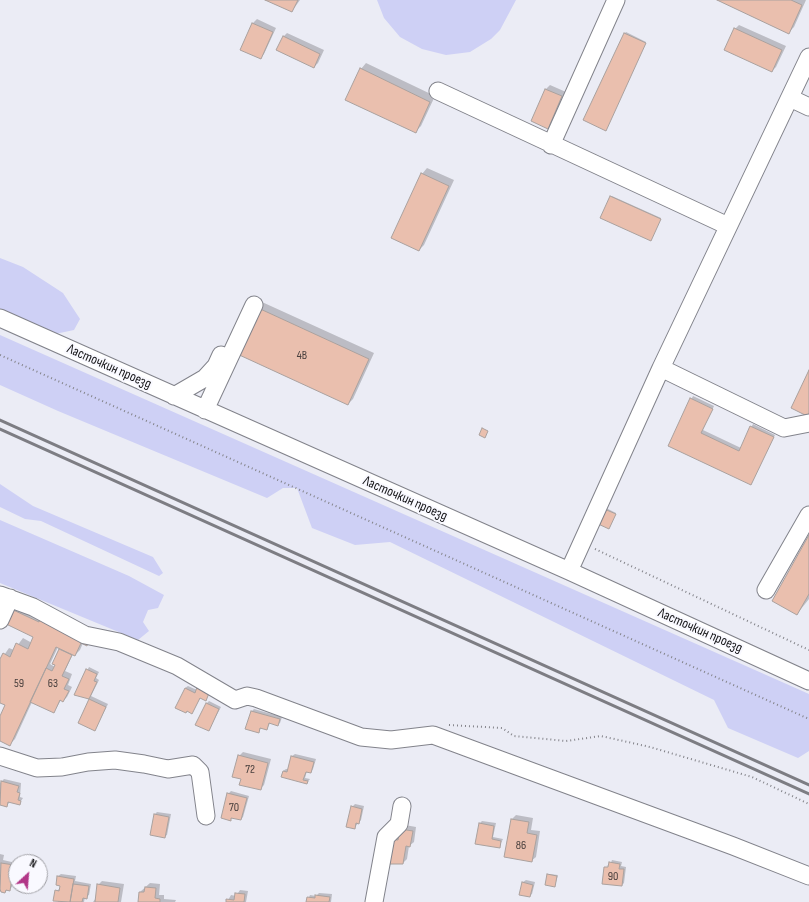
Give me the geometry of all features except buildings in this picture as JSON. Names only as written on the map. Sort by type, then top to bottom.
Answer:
[{"type":"street","points":[[551,145],[616,0]]},
{"type":"street","points":[[569,572],[661,368],[809,57]]},
{"type":"street","points":[[438,91],[551,145],[728,226]]},
{"type":"street","points":[[790,98],[809,107]]},
{"type":"street","points":[[205,410],[254,305]]},
{"type":"street","name":"Ласточкин проезд","points":[[0,318],[809,681]]},
{"type":"street","points":[[174,396],[205,378],[230,354],[226,377],[217,386]]},
{"type":"street","points":[[661,368],[784,428],[809,423]]},
{"type":"street","points":[[766,590],[809,515]]},
{"type":"street","points":[[0,620],[5,596],[44,612],[85,635],[119,642],[177,666],[235,700],[247,696],[256,698],[335,729],[378,740],[404,740],[433,735],[733,846],[809,876]]},
{"type":"street","points":[[0,756],[37,768],[62,768],[88,762],[115,760],[168,769],[193,765],[200,772],[206,816]]},
{"type":"street","points":[[374,902],[386,837],[399,824],[402,806]]},
{"type":"path","points":[[0,355],[809,719]]},
{"type":"path","points":[[582,543],[809,650]]},
{"type":"path","points":[[433,735],[451,724],[502,728],[514,736],[566,741],[601,736],[650,747],[752,777],[809,804]]},
{"type":"shaded area","points":[[377,0],[516,0],[500,30],[491,39],[470,52],[446,55],[422,49],[400,37],[384,18]]},
{"type":"shaded area","points":[[0,258],[23,267],[63,293],[80,319],[74,330],[55,334],[0,310]]},
{"type":"shaded area","points":[[0,335],[809,694],[809,751],[798,758],[728,728],[714,700],[390,542],[355,545],[312,528],[297,488],[283,488],[267,498],[58,411],[0,385]]},
{"type":"shaded area","points":[[0,484],[33,506],[153,557],[163,573],[159,576],[41,521],[25,519],[0,507]]},
{"type":"shaded area","points":[[0,520],[129,576],[164,595],[158,608],[148,610],[143,622],[149,631],[138,640],[0,583]]},
{"type":"railway","points":[[0,420],[809,785]]},
{"type":"railway","points":[[0,429],[809,794]]}]
